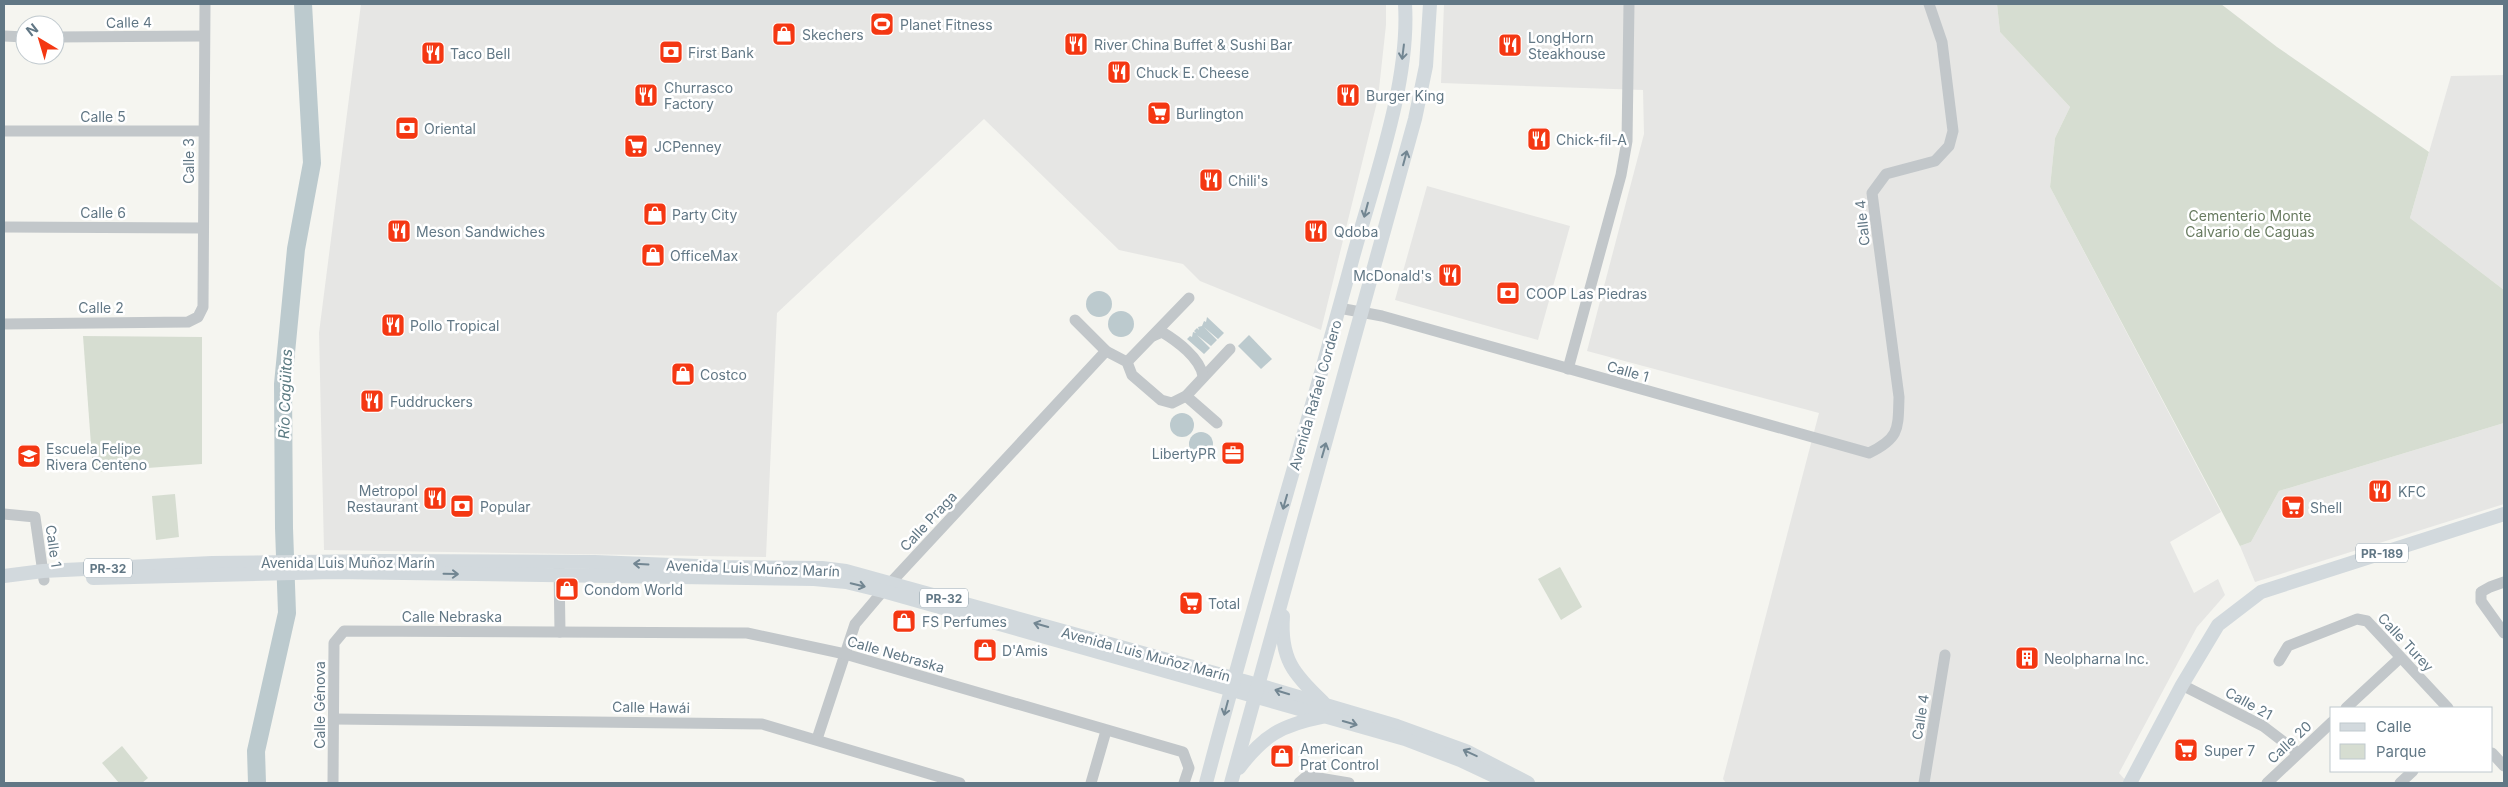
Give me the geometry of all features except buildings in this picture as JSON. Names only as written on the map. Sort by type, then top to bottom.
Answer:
[{"type":"main road","name":"Avenida Rafael Cordero","points":[[1206,783],[1399,88],[1406,25],[1405,4]]},
{"type":"main road","name":"Avenida Rafael Cordero","points":[[1232,779],[1286,580],[1363,312],[1417,110],[1426,66],[1430,4]]},
{"type":"main road","name":"PR-189","points":[[2130,783],[2182,685],[2218,625],[2260,592],[2504,514]]},
{"type":"main road","name":"Avenida Luis Muñoz Marín","points":[[4,576],[212,568],[559,568],[814,579],[886,587],[1325,710],[1436,738],[1528,783]]},
{"type":"main road","name":"Avenida Luis Muñoz Marín","points":[[4,586],[43,576]]},
{"type":"main road","points":[[1232,779],[1250,754],[1283,727],[1325,710],[1298,678],[1286,658],[1282,635],[1286,580]]},
{"type":"main road","name":"Avenida Luis Muñoz Marín","points":[[1325,710],[1414,742],[1509,783]]},
{"type":"street","name":"Calle 3","points":[[198,318],[203,307],[202,228],[205,4]]},
{"type":"street","points":[[1568,369],[1621,175],[1627,140],[1629,4]]},
{"type":"street","name":"Calle 4","points":[[1898,428],[1900,397],[1872,193],[1886,174],[1935,161],[1949,146],[1953,132],[1942,42],[1929,4]]},
{"type":"street","name":"Calle 4","points":[[65,37],[204,36]]},
{"type":"street","name":"Calle 5","points":[[4,130],[203,131]]},
{"type":"street","name":"Calle 6","points":[[4,226],[202,228]]},
{"type":"street","points":[[1127,362],[1189,298]]},
{"type":"street","name":"Calle 1","points":[[1339,308],[1363,312],[1869,453],[1886,445],[1898,428]]},
{"type":"street","name":"Calle 2","points":[[4,324],[188,322],[198,318]]},
{"type":"street","points":[[1075,320],[1106,351],[1127,362],[1132,375],[1161,400],[1172,402],[1186,396],[1230,349]]},
{"type":"street","points":[[1153,336],[1162,332],[1171,338],[1202,366],[1203,376]]},
{"type":"street","name":"Calle Praga","points":[[817,738],[855,624],[886,587],[1106,351]]},
{"type":"street","points":[[1186,396],[1217,423]]},
{"type":"street","name":"Calle 1","points":[[4,514],[35,517],[43,576]]},
{"type":"street","points":[[559,568],[560,632]]},
{"type":"street","points":[[2504,582],[2490,586],[2481,592],[2481,601],[2504,633]]},
{"type":"street","name":"Calle Turey","points":[[2279,661],[2288,646],[2357,619],[2367,621],[2447,707]]},
{"type":"street","name":"Calle Nebraska","points":[[344,631],[747,633],[845,654],[1183,752],[1189,768],[1184,783]]},
{"type":"street","name":"Calle Génova","points":[[333,783],[334,643],[344,631]]},
{"type":"street","name":"Calle 4","points":[[1924,783],[1945,655]]},
{"type":"street","points":[[2347,707],[2400,658]]},
{"type":"street","name":"Calle 21","points":[[2182,685],[2263,726],[2298,753]]},
{"type":"street","name":"Calle Hawái","points":[[334,719],[762,724],[817,738],[960,783]]},
{"type":"street","name":"Calle 20","points":[[2267,783],[2330,724]]},
{"type":"street","points":[[1091,783],[1106,731]]},
{"type":"street","points":[[2493,754],[2504,766]]},
{"type":"street","points":[[2400,783],[2412,772]]},
{"type":"street","points":[[1299,783],[1307,776],[1349,783]]},
{"type":"shaded area","points":[[361,4],[1386,4],[1386,25],[1378,98],[1321,330],[1200,281],[1183,264],[1119,250],[984,119],[777,313],[766,557],[324,550],[319,333]]},
{"type":"shaded area","points":[[1444,4],[1997,4],[2000,32],[2070,107],[2055,138],[2050,187],[2221,512],[2170,542],[2194,593],[2218,579],[2225,595],[2197,627],[2119,773],[2128,783],[1726,783],[1723,779],[1819,413],[1587,351],[1644,134],[1643,90],[1441,83]]},
{"type":"shaded area","points":[[2504,75],[2504,290],[2410,218],[2451,76]]},
{"type":"shaded area","points":[[1427,186],[1570,226],[1538,340],[1395,300]]},
{"type":"shaded area","points":[[1099,291],[1108,295],[1112,304],[1108,313],[1099,317],[1090,313],[1086,304],[1090,295]]},
{"type":"shaded area","points":[[1121,311],[1130,315],[1134,324],[1130,333],[1121,337],[1112,333],[1108,324],[1112,315]]},
{"type":"shaded area","points":[[1207,317],[1224,333],[1218,339],[1204,327],[1217,340],[1211,346],[1197,335],[1210,348],[1204,354],[1187,339],[1190,336],[1192,337],[1193,332],[1196,333],[1194,331],[1197,328],[1199,330],[1198,327],[1202,326],[1204,321],[1206,322]]},
{"type":"shaded area","points":[[1249,335],[1272,359],[1261,369],[1238,346]]},
{"type":"shaded area","points":[[1182,413],[1187,414],[1193,420],[1193,430],[1187,436],[1182,437],[1177,436],[1171,430],[1170,425],[1171,420],[1177,414]]},
{"type":"shaded area","points":[[2504,423],[2504,504],[2255,582],[2240,546],[2251,542],[2279,491]]},
{"type":"shaded area","points":[[1201,432],[1209,436],[1213,444],[1209,452],[1201,456],[1193,452],[1189,444],[1193,436]]},
{"type":"green space","name":"Cementerio Monte Calvario de Caguas","points":[[1997,4],[2221,4],[2277,47],[2429,152],[2410,218],[2504,290],[2504,423],[2279,491],[2251,542],[2240,546],[2050,187],[2055,138],[2070,107],[2000,32]]},
{"type":"green space","points":[[83,336],[202,337],[202,464],[93,472]]},
{"type":"green space","points":[[175,494],[179,537],[156,540],[152,496]]},
{"type":"green space","points":[[1560,567],[1582,607],[1561,620],[1538,579]]},
{"type":"green space","points":[[122,746],[148,778],[142,783],[119,783],[102,763]]},
{"type":"waterway","name":"Río Cagüitas","points":[[257,783],[256,751],[287,613],[284,528],[283,384],[296,249],[312,163],[303,4]]},
{"type":"place","name":"Planet Fitness","points":[[882,24]]},
{"type":"place","name":"Skechers","points":[[784,34]]},
{"type":"place","name":"River China Buffet & Sushi Bar","points":[[1076,44]]},
{"type":"place","name":"LongHorn Steakhouse","points":[[1510,45]]},
{"type":"place","name":"First Bank","points":[[671,52]]},
{"type":"place","name":"Taco Bell","points":[[433,53]]},
{"type":"place","name":"Chuck E. Cheese","points":[[1119,72]]},
{"type":"place","name":"Churrasco Factory","points":[[646,95]]},
{"type":"place","name":"Burger King","points":[[1348,95]]},
{"type":"place","name":"Burlington","points":[[1159,113]]},
{"type":"place","name":"Oriental","points":[[407,128]]},
{"type":"place","name":"Chick-fil-A","points":[[1539,139]]},
{"type":"place","name":"JCPenney","points":[[636,146]]},
{"type":"place","name":"Chili's","points":[[1211,180]]},
{"type":"place","name":"Party City","points":[[655,214]]},
{"type":"place","name":"Meson Sandwiches","points":[[399,231]]},
{"type":"place","name":"Qdoba","points":[[1316,231]]},
{"type":"place","name":"OfficeMax","points":[[653,255]]},
{"type":"place","name":"McDonald's","points":[[1450,275]]},
{"type":"place","name":"COOP Las Piedras","points":[[1508,293]]},
{"type":"place","name":"Pollo Tropical","points":[[393,325]]},
{"type":"place","name":"Costco","points":[[683,374]]},
{"type":"place","name":"Fuddruckers","points":[[372,401]]},
{"type":"place","name":"LibertyPR","points":[[1233,453]]},
{"type":"place","name":"Escuela Felipe Rivera Centeno","points":[[29,456]]},
{"type":"place","name":"KFC","points":[[2380,491]]},
{"type":"place","name":"Metropol Restaurant","points":[[435,498]]},
{"type":"place","name":"Popular","points":[[462,506]]},
{"type":"place","name":"Shell","points":[[2293,507]]},
{"type":"place","name":"Condom World","points":[[567,589]]},
{"type":"place","name":"Total","points":[[1191,603]]},
{"type":"place","name":"FS Perfumes","points":[[904,621]]},
{"type":"place","name":"D'Amis","points":[[985,650]]},
{"type":"place","name":"Neolpharna Inc.","points":[[2027,658]]},
{"type":"place","name":"Super 7","points":[[2186,750]]},
{"type":"place","name":"American Prat Control","points":[[1282,756]]}]
